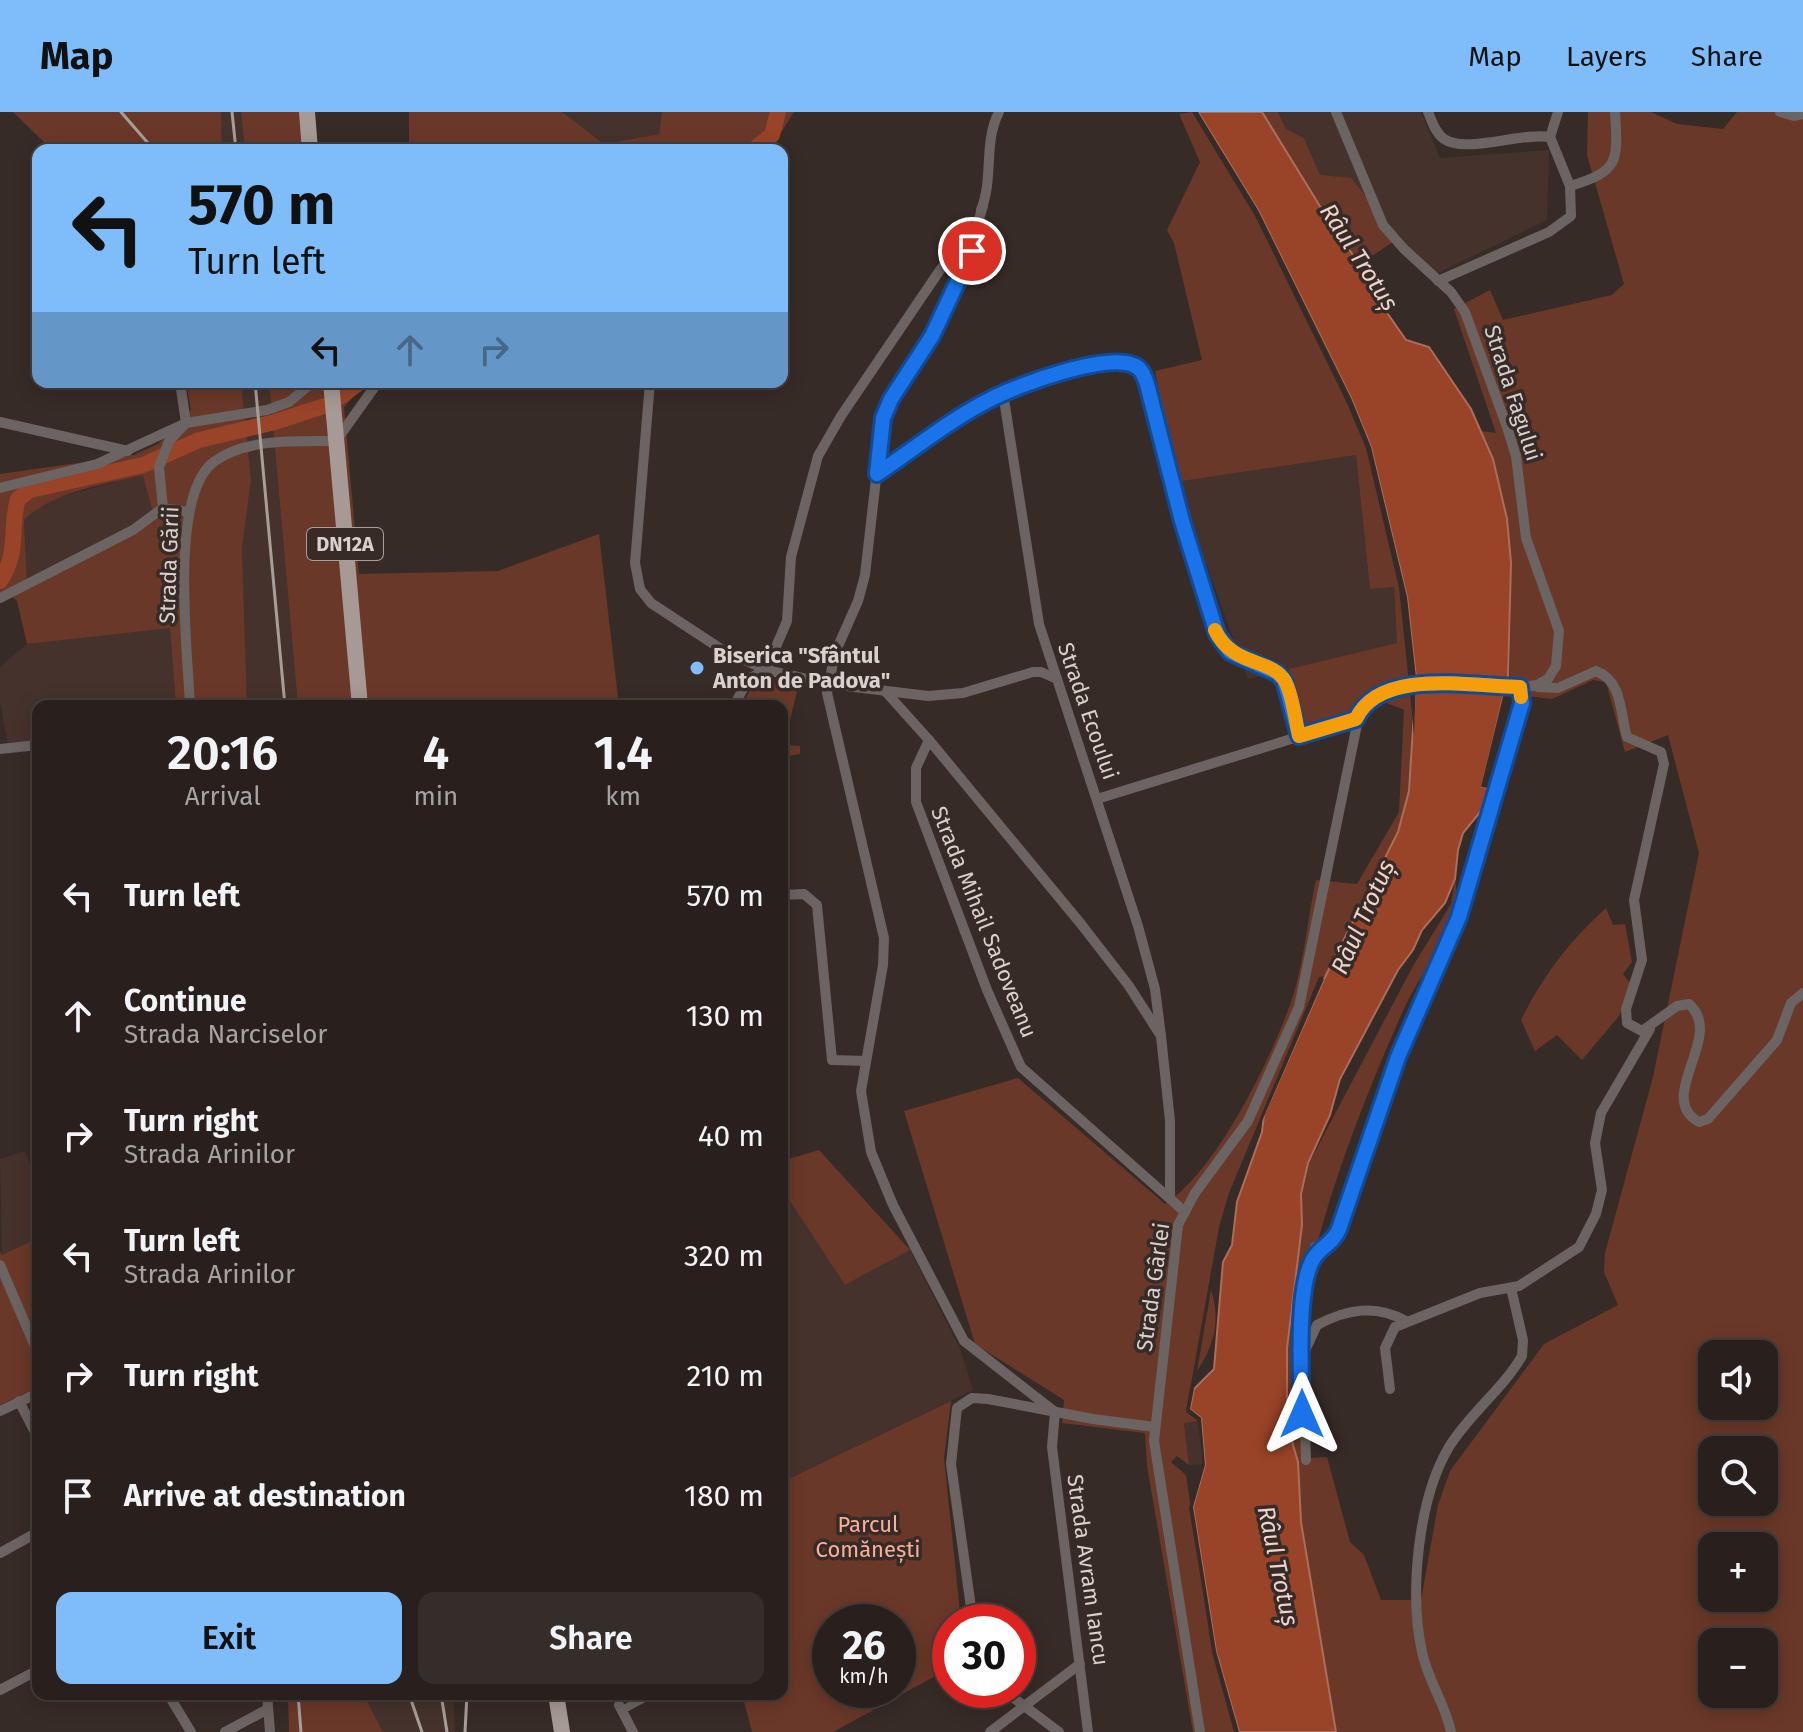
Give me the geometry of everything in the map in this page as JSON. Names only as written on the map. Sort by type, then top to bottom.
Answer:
[{"type":"main road","points":[[307,112],[310,144]]},
{"type":"main road","name":"DN12A","points":[[332,388],[359,700]]},
{"type":"main road","points":[[557,1700],[562,1732]]},
{"type":"street","points":[[999,112],[992,128],[989,187],[972,251],[958,287],[883,418],[862,587],[835,653],[827,693],[884,938],[881,980],[861,1091],[863,1123],[871,1152],[948,1316],[972,1349],[1055,1412]]},
{"type":"street","name":"Strada Fagului","points":[[1336,112],[1383,225],[1465,312],[1507,427],[1516,456],[1526,538],[1557,621],[1556,666],[1548,679],[1519,687]]},
{"type":"street","points":[[1428,112],[1437,133],[1453,143],[1532,134],[1550,137]]},
{"type":"street","points":[[1438,281],[1571,216],[1570,186],[1550,137],[1558,112]]},
{"type":"street","points":[[1570,186],[1601,177],[1613,163],[1617,137],[1615,112]]},
{"type":"street","points":[[1780,112],[1794,116],[1803,114]]},
{"type":"street","points":[[737,700],[748,679],[766,670],[787,621],[791,557],[818,456],[841,416],[940,270],[967,239],[983,206]]},
{"type":"street","points":[[877,474],[971,410],[1003,393],[1080,368],[1121,362],[1137,366],[1147,384],[1182,521],[1217,634],[1230,652],[1277,673],[1284,680],[1299,736]]},
{"type":"street","points":[[181,388],[186,423]]},
{"type":"street","points":[[0,488],[97,464],[186,423],[267,410],[289,402],[306,388]]},
{"type":"street","points":[[336,441],[374,388]]},
{"type":"street","points":[[649,388],[637,509],[635,563],[640,589],[670,619],[766,670],[830,684],[928,696],[963,693],[1041,672],[1057,679]]},
{"type":"street","name":"Strada Ecoului","points":[[1003,393],[1039,624],[1145,951],[1155,989],[1161,1036]]},
{"type":"street","points":[[0,422],[128,451]]},
{"type":"street","points":[[163,508],[159,467],[169,441],[186,423]]},
{"type":"street","name":"Strada Gării","points":[[190,700],[185,585],[188,512],[202,475],[218,459],[275,443],[336,441]]},
{"type":"street","points":[[0,598],[133,530],[163,508],[188,512]]},
{"type":"street","points":[[1097,799],[1356,719],[1360,710],[1374,698],[1410,684],[1558,688],[1596,671],[1606,674],[1616,689],[1627,737],[1661,752],[1664,764],[1634,900],[1642,960],[1626,1009],[1627,1023],[1642,1031],[1677,1006],[1689,1004],[1698,1012],[1701,1028],[1682,1103],[1687,1116],[1699,1122],[1708,1119],[1777,1040],[1791,1003],[1803,993]]},
{"type":"street","points":[[1306,1460],[1302,1314],[1306,1277],[1313,1257],[1339,1229],[1398,1057],[1459,917],[1522,703],[1519,687]]},
{"type":"street","name":"Strada Mihail Sadoveanu","points":[[885,691],[1081,924],[1129,986],[1161,1036],[1170,1121],[1170,1196]]},
{"type":"street","name":"Strada Gârlei","points":[[1200,1732],[1157,1472],[1155,1427],[1175,1248],[1185,1212],[1248,1121],[1299,1007],[1356,719]]},
{"type":"street","name":"Strada Mihail Sadoveanu","points":[[929,740],[916,768],[916,802],[987,990],[1021,1067],[1185,1212]]},
{"type":"street","points":[[0,749],[32,746]]},
{"type":"street","points":[[788,895],[804,894],[817,905],[832,1060],[866,1061]]},
{"type":"street","points":[[1390,1389],[1385,1348],[1395,1327],[1480,1293],[1511,1288],[1538,1276],[1579,1247],[1588,1235],[1602,1190],[1595,1143],[1601,1113],[1651,1027]]},
{"type":"street","points":[[0,1265],[32,1339]]},
{"type":"street","points":[[1451,1732],[1444,1703],[1431,1685],[1422,1650],[1416,1604],[1423,1529],[1428,1498],[1449,1448],[1522,1356],[1523,1340],[1511,1288]]},
{"type":"street","points":[[1303,1355],[1317,1325],[1336,1315],[1376,1310],[1391,1312],[1406,1321]]},
{"type":"street","points":[[0,1411],[32,1396]]},
{"type":"street","points":[[970,1604],[951,1464],[957,1408],[972,1398],[1155,1427]]},
{"type":"street","points":[[19,1401],[32,1426]]},
{"type":"street","name":"Strada Avram Iancu","points":[[1055,1412],[1052,1447],[1088,1732]]},
{"type":"street","points":[[0,1553],[32,1535]]},
{"type":"street","points":[[1036,1698],[1080,1664]]},
{"type":"street","points":[[0,1690],[32,1673]]},
{"type":"street","points":[[172,1700],[191,1732]]},
{"type":"street","points":[[267,1700],[270,1732]]},
{"type":"street","points":[[633,1732],[620,1708],[637,1700]]},
{"type":"street","points":[[990,1732],[1023,1708]]},
{"type":"street","points":[[1025,1708],[1059,1732]]},
{"type":"street","points":[[225,1732],[268,1709]]},
{"type":"shaded area","points":[[221,112],[241,112],[244,144],[222,144]]},
{"type":"shaded area","points":[[562,112],[662,112],[659,134],[604,144]]},
{"type":"shaded area","points":[[1278,112],[1421,112],[1440,158],[1549,150],[1547,220],[1436,274],[1320,175],[1304,138],[1286,129]]},
{"type":"shaded area","points":[[242,388],[270,388],[297,700],[247,700],[242,548],[251,480]]},
{"type":"shaded area","points":[[1356,455],[1370,589],[1394,587],[1397,643],[1248,679],[1176,482]]},
{"type":"shaded area","points":[[143,474],[155,521],[27,583],[24,520],[32,512],[56,498]]},
{"type":"shaded area","points":[[170,627],[176,700],[32,700],[32,743],[8,746],[0,701],[0,667],[27,644]]},
{"type":"shaded area","points":[[25,1151],[32,1164],[32,1241],[2,1255],[0,1159]]},
{"type":"shaded area","points":[[788,1198],[845,1285],[910,1250],[961,1351],[973,1390],[788,1479]]},
{"type":"shaded area","points":[[1198,1421],[1203,1464],[1189,1465],[1184,1423]]},
{"type":"shaded area","points":[[366,1700],[453,1700],[455,1732],[383,1732]]},
{"type":"green space","points":[[13,112],[221,112],[222,144],[46,144]]},
{"type":"green space","points":[[241,112],[300,112],[303,144],[244,144]]},
{"type":"green space","points":[[409,112],[562,112],[604,144],[409,144]]},
{"type":"green space","points":[[662,112],[794,112],[774,144],[604,144],[659,134]]},
{"type":"green space","points":[[1192,112],[1255,216],[1366,448],[1399,588],[1412,712],[1409,791],[1398,832],[1327,976],[1319,977],[1229,1193],[1219,1227],[1186,1412],[1198,1421],[1184,1423],[1189,1465],[1177,1456],[1171,1462],[1186,1475],[1212,1652],[1234,1732],[1193,1732],[1147,1466],[1145,1433],[1062,1423],[1064,1400],[975,1344],[904,1111],[1018,1078],[1165,1204],[1184,1189],[1220,1144],[1266,1062],[1297,982],[1316,880],[1357,884],[1399,812],[1404,710],[1387,703],[1366,700],[1327,723],[1301,725],[1289,669],[1397,643],[1394,587],[1370,589],[1356,455],[1176,482],[1155,371],[1202,360],[1174,243],[1167,230],[1200,162],[1179,114]]},
{"type":"green space","points":[[1262,112],[1278,112],[1286,129],[1304,138],[1320,175],[1351,178],[1399,238],[1360,264],[1301,178]]},
{"type":"green space","points":[[1588,112],[1651,112],[1677,124],[1723,129],[1737,112],[1803,112],[1803,1732],[1336,1732],[1301,1522],[1298,1462],[1287,1424],[1287,1348],[1302,1225],[1301,1194],[1307,1167],[1413,966],[1451,904],[1455,879],[1456,896],[1447,930],[1411,995],[1384,1054],[1345,1154],[1312,1262],[1301,1316],[1296,1366],[1297,1412],[1301,1429],[1311,1458],[1327,1457],[1350,1542],[1364,1555],[1381,1600],[1421,1600],[1438,1505],[1450,1471],[1544,1344],[1618,1305],[1604,1272],[1605,1253],[1653,1077],[1699,853],[1668,735],[1625,752],[1606,682],[1593,680],[1552,699],[1509,694],[1511,605],[1493,459],[1481,431],[1496,433],[1454,309],[1490,290],[1503,320],[1612,295],[1624,284],[1587,155]]},
{"type":"green space","points":[[187,388],[242,388],[251,480],[242,548],[247,700],[176,700],[170,628],[27,644],[17,601],[10,594],[0,598],[0,474],[134,455],[158,444],[191,410]],"holes":[[[143,475],[155,521],[27,582],[24,520],[36,510],[64,496]]]},
{"type":"green space","points":[[270,388],[361,388],[344,407],[359,574],[498,571],[599,534],[618,700],[297,700]]},
{"type":"green space","points":[[766,680],[798,687],[788,728],[788,700],[745,700],[751,688]]},
{"type":"green space","points":[[788,745],[800,746],[800,754],[788,756]]},
{"type":"green space","points":[[1606,908],[1613,925],[1625,924],[1632,962],[1623,974],[1631,984],[1619,1016],[1582,1060],[1557,1035],[1535,1051],[1521,1020],[1558,960]]},
{"type":"green space","points":[[819,1150],[910,1250],[845,1285],[788,1198],[788,1159]]},
{"type":"green space","points":[[32,1241],[32,1390],[0,1405],[0,1251],[2,1255]]},
{"type":"green space","points":[[1211,1290],[1215,1312],[1214,1332],[1208,1352],[1197,1371]]},
{"type":"green space","name":"Parcul Comănești","points":[[951,1401],[944,1458],[959,1604],[932,1604],[932,1678],[916,1687],[916,1604],[812,1604],[812,1708],[877,1708],[833,1732],[752,1732],[744,1700],[788,1700],[788,1479]]},
{"type":"green space","points":[[288,1700],[366,1700],[383,1732],[289,1732]]},
{"type":"water","name":"Râul Trotuș","points":[[1198,112],[1262,112],[1334,229],[1383,296],[1379,301],[1406,340],[1429,347],[1471,409],[1493,459],[1507,519],[1511,563],[1508,676],[1482,787],[1489,788],[1481,811],[1463,833],[1455,879],[1445,903],[1422,930],[1413,950],[1398,970],[1340,1079],[1330,1115],[1308,1163],[1301,1194],[1302,1225],[1287,1348],[1287,1424],[1298,1462],[1301,1522],[1336,1732],[1239,1732],[1216,1651],[1193,1507],[1205,1465],[1201,1418],[1190,1409],[1194,1389],[1214,1369],[1223,1262],[1232,1245],[1237,1202],[1262,1132],[1264,1115],[1324,979],[1398,832],[1409,791],[1416,678],[1407,597],[1371,447],[1351,398],[1258,210]]},
{"type":"pier","points":[[1194,112],[1198,112],[1258,210],[1351,398],[1371,447],[1407,597],[1416,678],[1414,737],[1403,598],[1367,448],[1348,400],[1255,212]]},
{"type":"pier","points":[[1508,676],[1509,689],[1486,784],[1490,784],[1489,788],[1481,787]]},
{"type":"pier","points":[[1321,977],[1324,979],[1259,1128],[1260,1119]]},
{"type":"pier","points":[[1195,1383],[1190,1409],[1201,1418],[1205,1465],[1193,1507],[1216,1651],[1239,1732],[1235,1732],[1213,1652],[1189,1508],[1203,1463],[1198,1421],[1186,1410],[1190,1388]]},
{"type":"waterway","points":[[761,144],[772,135],[778,112]]},
{"type":"waterway","points":[[337,399],[352,388]]},
{"type":"waterway","points":[[0,581],[10,560],[18,499],[30,490],[143,465],[199,440],[275,422],[327,405]]},
{"type":"railway","points":[[121,112],[149,144]]},
{"type":"railway","points":[[232,112],[235,144]]},
{"type":"railway","points":[[256,388],[284,700]]},
{"type":"railway","points":[[298,1700],[301,1732]]},
{"type":"railway","points":[[411,1700],[422,1732]]},
{"type":"railway","points":[[442,1700],[447,1732]]},
{"type":"railway","points":[[465,1732],[467,1700]]},
{"type":"slow traffic","points":[[1215,630],[1230,652],[1277,673],[1284,680],[1299,736],[1356,719],[1360,710],[1374,698],[1410,684],[1520,687],[1521,697]]},
{"type":"place","name":"Biserica \"Sfântul Anton de Padova\"","points":[[697,668]]},
{"type":"route","points":[[972,251],[958,287],[932,336],[891,399],[879,439],[877,474],[971,410],[1003,393],[1080,368],[1121,362],[1132,364],[1143,373],[1147,384],[1213,626],[1230,652],[1277,673],[1284,680],[1299,736],[1356,719],[1360,710],[1374,698],[1410,684],[1520,687],[1522,703],[1459,917],[1398,1057],[1334,1242],[1313,1257],[1306,1277],[1302,1314],[1302,1414]]}]
